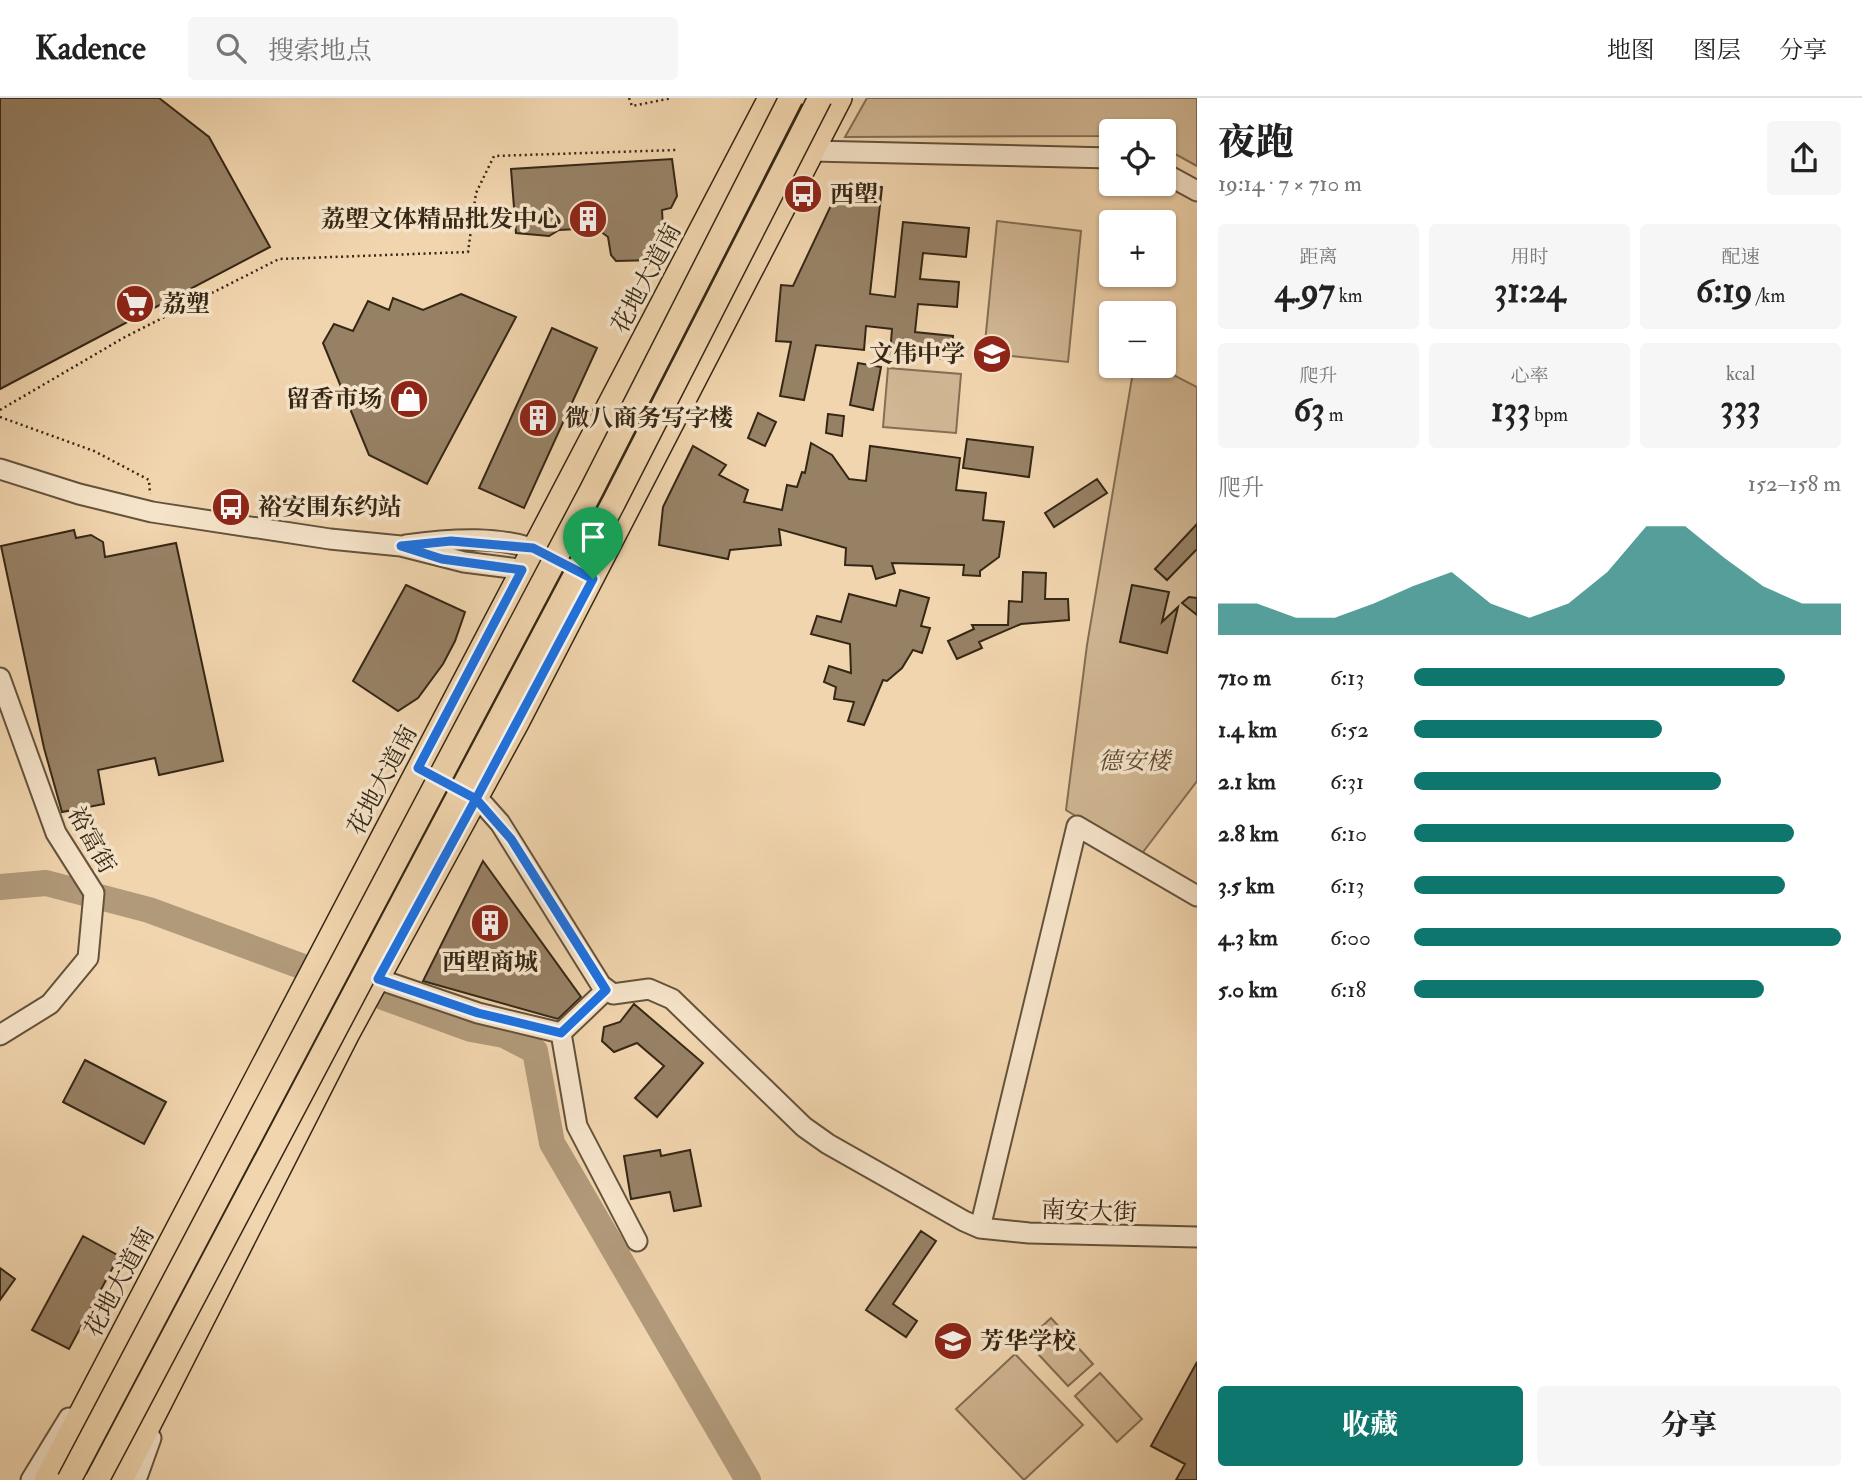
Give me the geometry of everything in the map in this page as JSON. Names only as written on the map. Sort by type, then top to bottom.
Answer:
[{"type":"main road","name":"花地大道南","points":[[102,1371],[770,98]]},
{"type":"main road","name":"花地大道南","points":[[69,1480],[591,491],[791,98]]},
{"type":"main road","points":[[97,1480],[614,502],[820,98]]},
{"type":"main road","points":[[121,1480],[378,979],[593,579],[840,98]]},
{"type":"main road","points":[[46,1480],[102,1371]]},
{"type":"street","points":[[811,151],[1099,158]]},
{"type":"street","points":[[1176,180],[1197,191]]},
{"type":"street","points":[[0,470],[152,512],[330,539],[401,546],[451,541],[533,548],[593,579]]},
{"type":"street","points":[[401,546],[442,559],[593,579]]},
{"type":"street","name":"裕富街","points":[[0,678],[56,833],[94,893],[88,958],[50,1004],[0,1035]]},
{"type":"street","points":[[418,768],[476,799],[511,839],[606,990],[620,994],[649,989],[664,993],[696,1020],[804,1127],[934,1205],[980,1228],[1077,826],[1197,896]]},
{"type":"street","points":[[378,979],[478,1013],[561,1033]]},
{"type":"street","points":[[561,1033],[606,990]]},
{"type":"street","points":[[561,1033],[577,1126],[637,1241]]},
{"type":"street","name":"南安大街","points":[[980,1228],[1028,1233],[1197,1237]]},
{"type":"street","name":"花地大道南","points":[[31,1480],[52,1443],[102,1371]]},
{"type":"street","points":[[136,1480],[160,1401]]},
{"type":"path","points":[[629,98],[632,106],[672,98]]},
{"type":"path","points":[[0,410],[125,337],[279,259],[468,252],[477,193],[494,156],[676,150]]},
{"type":"path","points":[[0,417],[94,451],[149,480],[152,512]]},
{"type":"green space","points":[[867,98],[1197,98],[1197,166],[1176,155],[1176,119],[1099,119],[1099,136],[845,137]]},
{"type":"green space","points":[[997,221],[1081,231],[1068,362],[984,353]]},
{"type":"green space","points":[[888,368],[961,374],[956,433],[883,427]]},
{"type":"green space","name":"德安楼","points":[[1176,376],[1197,387],[1197,781],[1140,856],[1066,810],[1087,645],[1132,378]]},
{"type":"green space","points":[[1051,1318],[1093,1364],[1068,1386],[1026,1341]]},
{"type":"green space","points":[[1015,1354],[1083,1425],[1024,1480],[956,1409]]},
{"type":"green space","points":[[1100,1373],[1142,1419],[1117,1442],[1075,1396]]},
{"type":"building","points":[[0,98],[159,98],[209,137],[270,247],[0,389]]},
{"type":"building","name":"荔塱文体精品批发中心","points":[[672,159],[677,196],[671,208],[662,210],[664,246],[662,255],[655,260],[616,261],[611,255],[608,237],[596,228],[559,230],[549,236],[516,233],[511,169]]},
{"type":"building","points":[[842,182],[882,187],[870,294],[895,297],[903,222],[969,228],[966,257],[923,253],[920,279],[959,282],[957,307],[918,304],[915,332],[953,336],[951,360],[890,354],[892,329],[866,326],[864,350],[816,345],[804,400],[780,396],[791,342],[776,341],[781,285],[793,286]]},
{"type":"building","name":"留香市场","points":[[461,294],[516,317],[427,484],[369,455],[323,343],[334,324],[353,331],[368,301],[389,310],[393,298],[423,310]]},
{"type":"building","name":"微八商务写字楼","points":[[552,328],[597,348],[524,508],[479,488]]},
{"type":"building","points":[[858,363],[881,367],[873,410],[850,405]]},
{"type":"building","points":[[758,413],[776,422],[765,446],[748,438]]},
{"type":"building","points":[[828,414],[844,416],[842,436],[826,433]]},
{"type":"building","points":[[967,439],[1033,447],[1029,477],[963,468]]},
{"type":"building","points":[[811,443],[832,455],[849,479],[866,481],[870,446],[960,458],[956,490],[986,493],[983,520],[1004,522],[999,557],[980,571],[980,576],[963,575],[964,565],[892,563],[895,573],[876,579],[872,566],[845,565],[846,548],[779,529],[781,545],[730,550],[728,559],[659,545],[663,507],[693,446],[726,465],[719,475],[748,490],[744,502],[782,510],[787,485],[797,487],[802,472],[805,473]]},
{"type":"building","points":[[1097,479],[1107,493],[1054,527],[1045,513]]},
{"type":"building","points":[[1197,524],[1197,549],[1167,580],[1155,569]]},
{"type":"building","points":[[74,530],[76,538],[91,535],[103,542],[105,557],[176,543],[223,761],[159,775],[155,758],[98,770],[104,804],[62,812],[44,748],[1,546]]},
{"type":"building","points":[[1023,572],[1046,573],[1045,599],[1068,599],[1069,620],[1021,624],[979,642],[982,648],[957,659],[948,641],[974,629],[972,625],[1008,625],[1009,601],[1022,602]]},
{"type":"building","points":[[406,585],[465,612],[443,664],[418,698],[398,711],[353,681]]},
{"type":"building","points":[[1132,585],[1169,592],[1162,622],[1178,607],[1167,653],[1120,642]]},
{"type":"building","points":[[900,590],[929,598],[921,626],[930,628],[922,653],[913,650],[902,668],[887,681],[883,680],[864,725],[848,721],[854,702],[834,699],[836,687],[824,682],[829,666],[851,673],[850,644],[811,634],[817,616],[841,622],[849,594],[896,606]]},
{"type":"building","points":[[1189,597],[1197,598],[1197,615],[1182,603]]},
{"type":"building","name":"西塱商城","points":[[483,861],[581,997],[558,1019],[423,981]]},
{"type":"building","points":[[634,1004],[703,1063],[657,1117],[635,1098],[664,1066],[637,1043],[614,1052],[602,1041],[604,1027],[620,1022]]},
{"type":"building","points":[[85,1060],[166,1102],[144,1144],[63,1102]]},
{"type":"building","points":[[660,1150],[661,1156],[690,1150],[701,1206],[674,1211],[670,1192],[631,1199],[624,1156]]},
{"type":"building","points":[[921,1231],[936,1241],[893,1304],[917,1321],[906,1337],[866,1310]]},
{"type":"building","points":[[83,1236],[119,1256],[69,1349],[32,1330]]},
{"type":"building","points":[[0,1268],[15,1279],[0,1300]]},
{"type":"building","points":[[1197,1362],[1197,1480],[1176,1480],[1185,1464],[1151,1446]]},
{"type":"waterway","points":[[0,887],[46,883],[149,910],[336,979]]},
{"type":"waterway","points":[[383,997],[471,1029],[504,1035],[535,1051],[552,1143],[748,1480]]},
{"type":"place","name":"西塱","points":[[803,194]]},
{"type":"place","name":"荔塱文体精品批发中心","points":[[588,219]]},
{"type":"place","name":"荔塑","points":[[135,304]]},
{"type":"place","name":"文伟中学","points":[[992,354]]},
{"type":"place","name":"留香市场","points":[[409,399]]},
{"type":"place","name":"微八商务写字楼","points":[[538,418]]},
{"type":"place","name":"裕安围东约站","points":[[231,507]]},
{"type":"place","name":"西塱商城","points":[[490,923]]},
{"type":"place","name":"芳华学校","points":[[953,1341]]},
{"type":"route","points":[[593,579],[476,799],[492,813],[511,839],[606,990],[561,1033],[478,1013],[378,979],[476,799],[418,768],[522,570],[442,559],[401,546],[470,541],[533,548],[593,579]]}]
